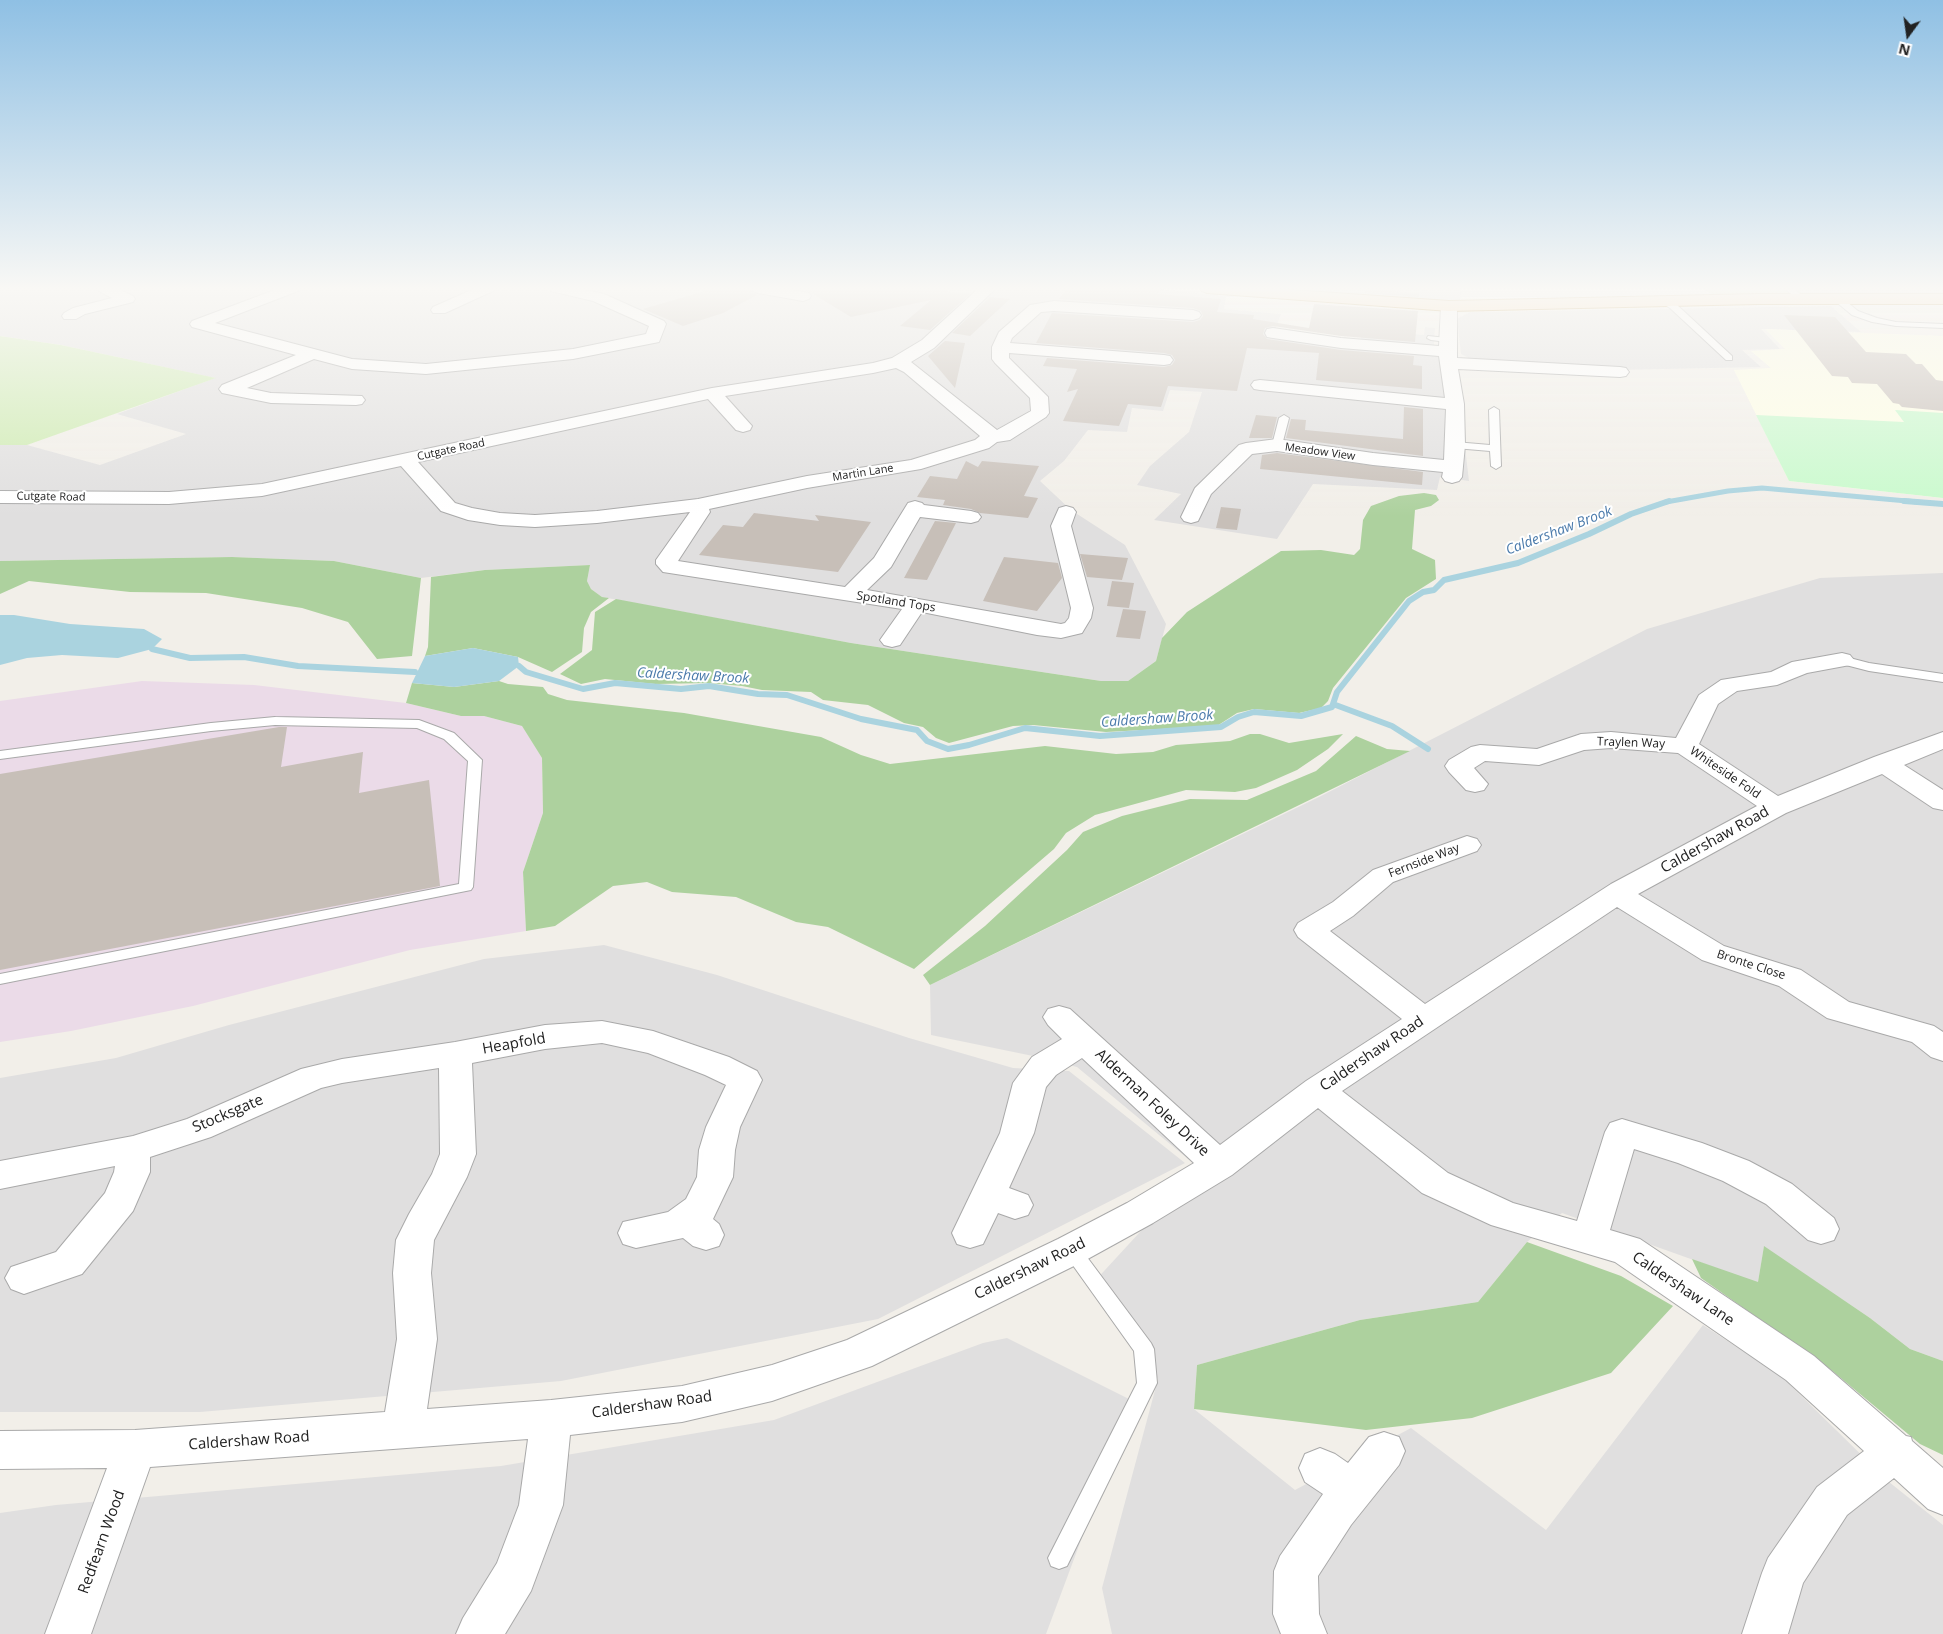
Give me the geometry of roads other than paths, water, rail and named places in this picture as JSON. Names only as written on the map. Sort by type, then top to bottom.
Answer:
[{"type":"street","points":[[287,364],[228,389],[271,398],[356,400]]},
{"type":"street","points":[[357,364],[426,368],[465,364]]},
{"type":"street","name":"Cutgate Road","points":[[0,496],[169,498],[262,490],[712,393],[889,364]]},
{"type":"street","points":[[903,364],[910,368],[992,436]]},
{"type":"street","name":"Martin Lane","points":[[406,460],[448,507],[468,514],[492,518],[535,521],[597,517],[698,505],[807,482],[914,465],[982,444],[992,436],[1003,436],[1040,413],[1039,397],[1007,364]]},
{"type":"street","name":"Meadow View","points":[[1191,516],[1202,492],[1246,449],[1277,445],[1453,472],[1455,404],[1446,364]]},
{"type":"street","points":[[1563,364],[1620,372]]},
{"type":"street","points":[[1260,384],[1455,404]]},
{"type":"street","points":[[712,393],[743,426]]},
{"type":"street","name":"Spotland Tops","points":[[698,505],[700,512],[667,560],[667,564],[670,567],[916,604],[1061,631],[1074,628],[1080,618],[1082,608],[1061,526],[1066,512]]},
{"type":"street","points":[[849,595],[883,562],[914,509],[971,517]]},
{"type":"street","points":[[892,640],[916,604]]},
{"type":"street","name":"Whiteside Fold","points":[[1776,807],[1685,746],[1708,700],[1730,685],[1776,678],[1801,667],[1842,660]]},
{"type":"street","name":"Traylen Way","points":[[1475,784],[1458,766],[1480,753],[1539,757],[1581,742],[1611,740],[1685,746]]},
{"type":"street","name":"Caldershaw Road","points":[[0,1450],[135,1449],[551,1419],[682,1404],[772,1383],[858,1354],[1071,1250],[1140,1213],[1219,1165],[1318,1090],[1423,1019],[1617,894],[1776,807],[1943,740]]},
{"type":"street","points":[[1883,763],[1943,802]]},
{"type":"street","name":"Fernside Way","points":[[1423,1019],[1300,934],[1343,909],[1383,876],[1477,842]]},
{"type":"street","name":"Bronte Close","points":[[1617,894],[1713,953],[1790,978],[1838,1010],[1923,1034],[1943,1049]]},
{"type":"street","name":"Alderman Foley Drive","points":[[1059,1017],[1219,1165]]},
{"type":"street","name":"Heapfold","points":[[455,1054],[546,1037],[602,1032],[653,1043],[754,1077],[723,1127],[717,1150],[715,1177],[700,1210],[697,1227],[673,1226],[636,1233]]},
{"type":"street","name":"Alderman Foley Drive","points":[[970,1233],[1002,1200],[1030,1083],[1044,1066],[1084,1041]]},
{"type":"street","points":[[403,1430],[417,1339],[412,1273],[415,1240],[449,1177],[458,1154],[455,1054]]},
{"type":"street","name":"Stocksgate","points":[[0,1175],[133,1148],[199,1128],[313,1078],[455,1054]]},
{"type":"street","name":"Caldershaw Lane","points":[[1318,1090],[1435,1182],[1504,1215],[1627,1250],[1800,1368],[1896,1451],[1943,1495]]},
{"type":"street","points":[[1589,1240],[1625,1122],[1690,1153],[1736,1171],[1779,1194],[1821,1228]]},
{"type":"street","points":[[24,1278],[77,1268],[120,1201],[132,1172],[133,1148]]},
{"type":"street","points":[[479,1634],[515,1576],[541,1505],[551,1419]]},
{"type":"street","name":"Redfearn Wood","points":[[68,1634],[135,1449]]},
{"type":"street","points":[[1304,1634],[1296,1614],[1296,1571],[1336,1511],[1336,1479],[1384,1451]]},
{"type":"street","points":[[1765,1634],[1784,1573],[1832,1501],[1896,1451]]},
{"type":"lane","points":[[1494,410],[1496,466]]},
{"type":"lane","points":[[1277,445],[1284,418]]},
{"type":"lane","points":[[1455,445],[1495,448]]},
{"type":"lane","points":[[1842,660],[1869,667],[1943,678]]},
{"type":"lane","points":[[0,755],[211,727],[275,721],[419,724],[449,736],[476,760],[466,888],[0,979]]},
{"type":"lane","points":[[1059,1558],[1147,1382],[1144,1349],[1071,1250]]},
{"type":"water","points":[[0,615],[14,615],[70,624],[144,629],[162,639],[152,649],[118,658],[62,655],[27,658],[0,665]]},
{"type":"water","points":[[473,648],[518,657],[519,666],[499,681],[454,687],[412,683],[425,656]]},
{"type":"waterway","name":"Caldershaw Brook","points":[[1666,502],[1728,491],[1762,488],[1918,502]]},
{"type":"waterway","name":"Caldershaw Brook","points":[[1904,501],[1943,504]]},
{"type":"waterway","name":"Caldershaw Brook","points":[[1333,704],[1337,692],[1409,601],[1423,592],[1434,590],[1444,580],[1518,563],[1589,534],[1631,514],[1666,502]]},
{"type":"waterway","points":[[152,649],[190,658],[244,657],[298,666],[415,672]]},
{"type":"waterway","name":"Caldershaw Brook","points":[[519,666],[526,672],[583,689],[615,683],[681,689],[709,686],[758,694],[787,695],[861,719],[917,730],[927,741],[948,749],[969,745],[1025,728],[1100,736],[1221,727],[1238,717],[1254,712],[1301,716],[1332,707],[1333,704]]},
{"type":"waterway","points":[[1333,704],[1392,726],[1428,749]]}]
